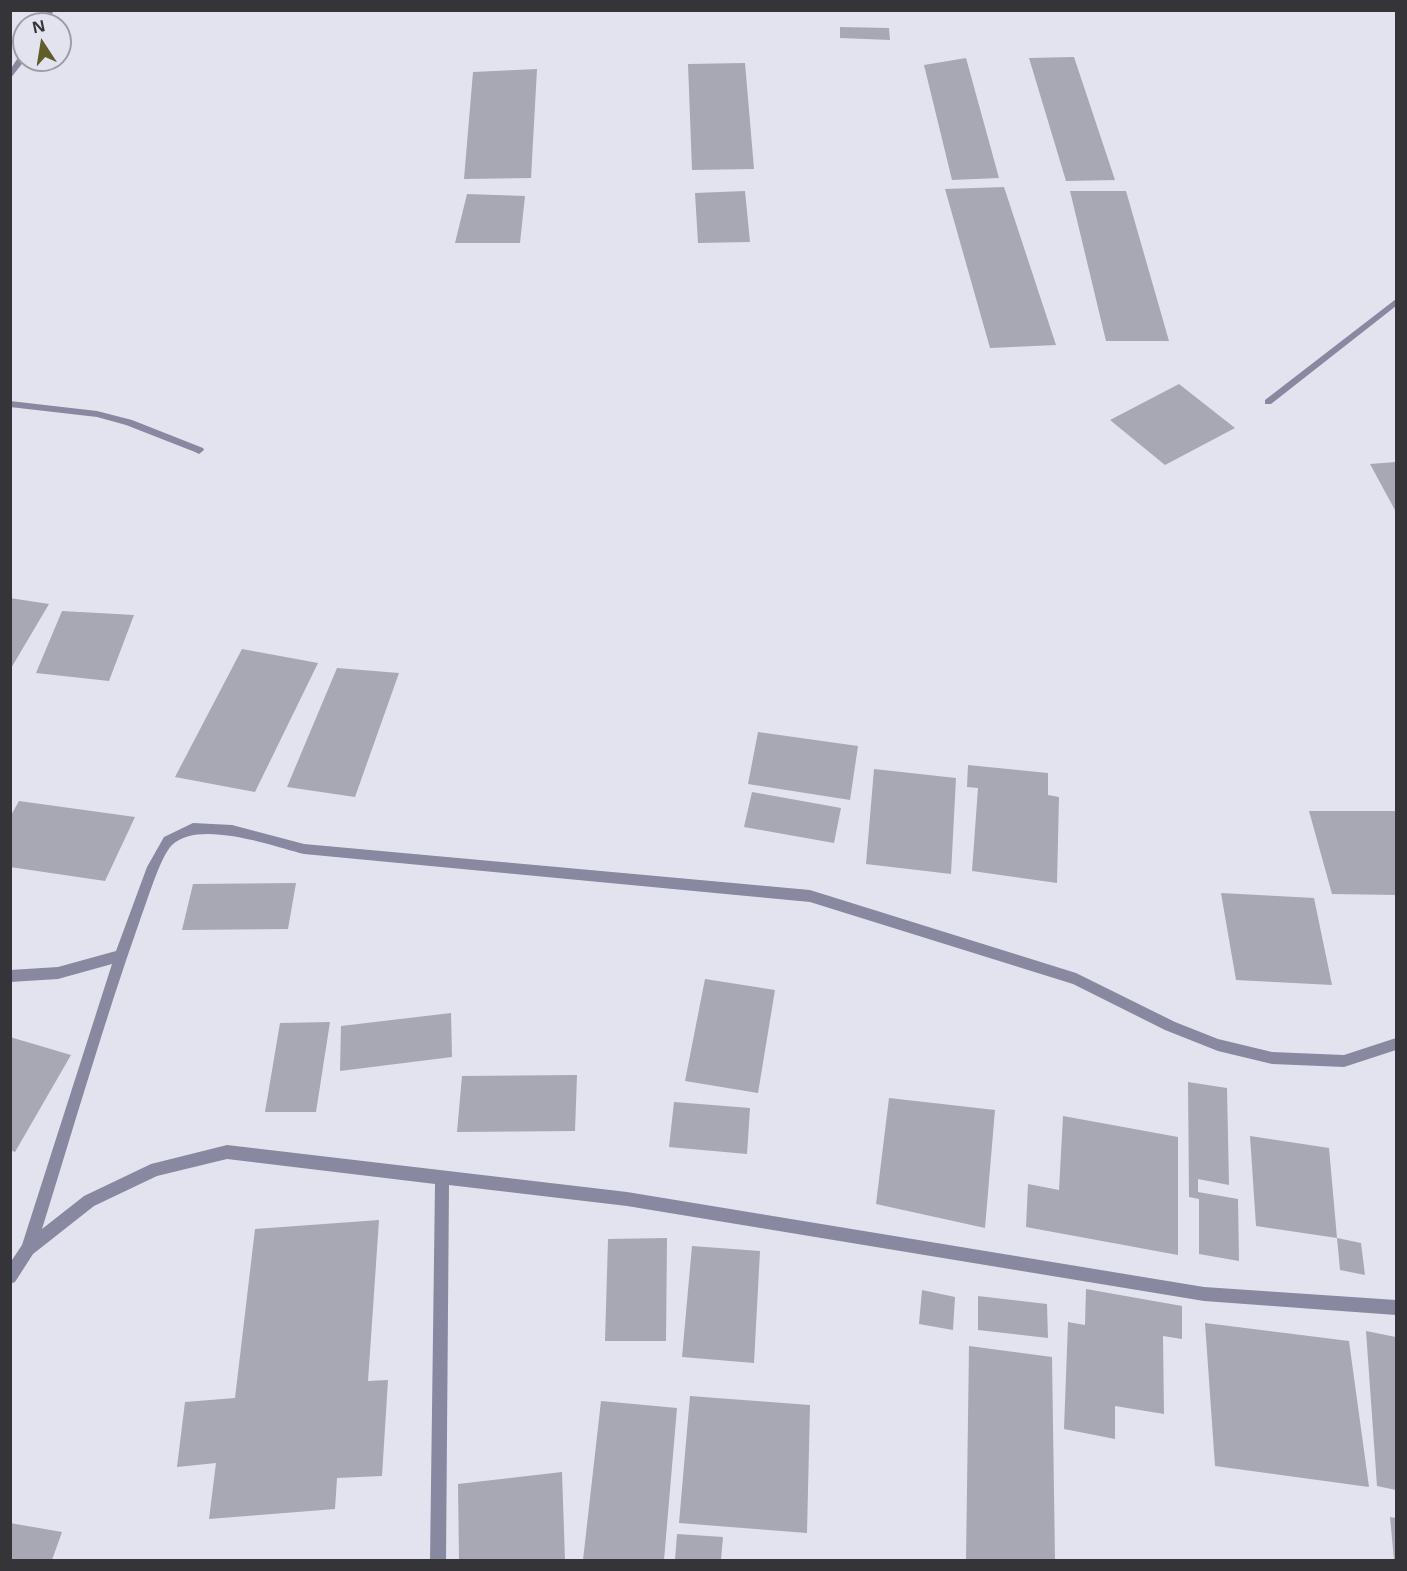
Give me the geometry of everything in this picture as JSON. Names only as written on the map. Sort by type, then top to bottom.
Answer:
[{"type":"street","points":[[1268,402],[1396,302]]},
{"type":"street","points":[[10,404],[97,414],[129,422],[199,450]]},
{"type":"street","points":[[10,1277],[28,1249],[121,956],[153,867],[168,841],[193,828],[232,830],[304,849],[810,896],[1076,979],[1170,1026],[1218,1045],[1272,1058],[1344,1061],[1396,1044]]},
{"type":"street","points":[[10,976],[58,973],[121,956]]},
{"type":"street","points":[[28,1249],[89,1201],[156,1169],[227,1152],[627,1199],[1204,1294],[1396,1308]]},
{"type":"street","points":[[438,1560],[442,1177]]},
{"type":"building","points":[[840,27],[889,28],[890,40],[840,38]]},
{"type":"building","points":[[1074,57],[1115,180],[1066,181],[1029,58]]},
{"type":"building","points":[[966,58],[999,178],[952,180],[924,65]]},
{"type":"building","points":[[745,63],[754,169],[692,170],[688,64]]},
{"type":"building","points":[[537,69],[531,178],[464,179],[473,72]]},
{"type":"building","points":[[1004,187],[1056,345],[990,348],[945,189]]},
{"type":"building","points":[[745,191],[750,242],[698,243],[695,193]]},
{"type":"building","points":[[1070,191],[1126,191],[1169,341],[1106,341]]},
{"type":"building","points":[[467,194],[525,196],[520,243],[455,243]]},
{"type":"building","points":[[1179,384],[1235,428],[1165,465],[1110,420]]},
{"type":"building","points":[[1396,462],[1396,512],[1370,464]]},
{"type":"building","points":[[10,598],[49,604],[10,670]]},
{"type":"building","points":[[62,611],[134,615],[109,681],[36,673]]},
{"type":"building","points":[[242,649],[318,663],[255,792],[175,777]]},
{"type":"building","points":[[337,668],[399,673],[355,797],[287,787]]},
{"type":"building","points":[[758,732],[858,746],[850,800],[748,784]]},
{"type":"building","points":[[968,765],[1048,773],[1048,795],[1059,797],[1057,883],[972,871],[978,788],[967,787]]},
{"type":"building","points":[[874,769],[956,778],[951,874],[866,864]]},
{"type":"building","points":[[752,792],[841,808],[834,843],[744,827]]},
{"type":"building","points":[[19,801],[135,817],[105,881],[10,867],[10,817]]},
{"type":"building","points":[[1309,811],[1396,811],[1396,895],[1332,894]]},
{"type":"building","points":[[296,883],[288,929],[182,930],[193,884]]},
{"type":"building","points":[[1221,893],[1314,898],[1332,985],[1236,980]]},
{"type":"building","points":[[705,979],[775,990],[758,1093],[685,1081]]},
{"type":"building","points":[[451,1013],[452,1057],[340,1071],[341,1026]]},
{"type":"building","points":[[330,1022],[316,1112],[265,1112],[280,1023]]},
{"type":"building","points":[[10,1037],[71,1055],[15,1152],[10,1150]]},
{"type":"building","points":[[577,1075],[575,1131],[457,1132],[462,1076]]},
{"type":"building","points":[[1188,1082],[1227,1088],[1229,1185],[1198,1179],[1198,1192],[1238,1199],[1239,1261],[1199,1254],[1199,1199],[1189,1197]]},
{"type":"building","points":[[889,1098],[995,1110],[985,1228],[876,1204]]},
{"type":"building","points":[[674,1102],[750,1108],[747,1154],[669,1147]]},
{"type":"building","points":[[1063,1116],[1178,1137],[1178,1255],[1026,1227],[1028,1184],[1059,1190]]},
{"type":"building","points":[[1250,1136],[1329,1148],[1337,1238],[1256,1226]]},
{"type":"building","points":[[379,1220],[368,1381],[388,1380],[382,1476],[337,1478],[335,1509],[209,1519],[216,1463],[177,1467],[185,1402],[235,1398],[255,1229]]},
{"type":"building","points":[[667,1238],[666,1341],[605,1341],[608,1239]]},
{"type":"building","points":[[1337,1238],[1361,1243],[1365,1275],[1340,1270]]},
{"type":"building","points":[[692,1246],[760,1251],[754,1363],[682,1357]]},
{"type":"building","points":[[1086,1289],[1182,1306],[1182,1339],[1163,1336],[1164,1414],[1115,1406],[1115,1439],[1064,1429],[1068,1322],[1085,1325]]},
{"type":"building","points":[[922,1290],[955,1297],[953,1330],[919,1324]]},
{"type":"building","points":[[978,1296],[1047,1304],[1048,1338],[978,1330]]},
{"type":"building","points":[[1205,1323],[1349,1341],[1369,1487],[1215,1466]]},
{"type":"building","points":[[1366,1331],[1396,1337],[1396,1490],[1377,1486]]},
{"type":"building","points":[[969,1346],[1052,1357],[1055,1560],[966,1560]]},
{"type":"building","points":[[690,1396],[810,1405],[807,1533],[679,1523]]},
{"type":"building","points":[[601,1401],[677,1408],[664,1560],[583,1560]]},
{"type":"building","points":[[562,1472],[565,1560],[459,1560],[458,1484]]},
{"type":"building","points":[[1390,1517],[1396,1518],[1396,1560],[1394,1560]]},
{"type":"building","points":[[10,1523],[62,1532],[52,1560],[10,1560]]},
{"type":"building","points":[[677,1534],[723,1537],[721,1560],[675,1560]]}]
